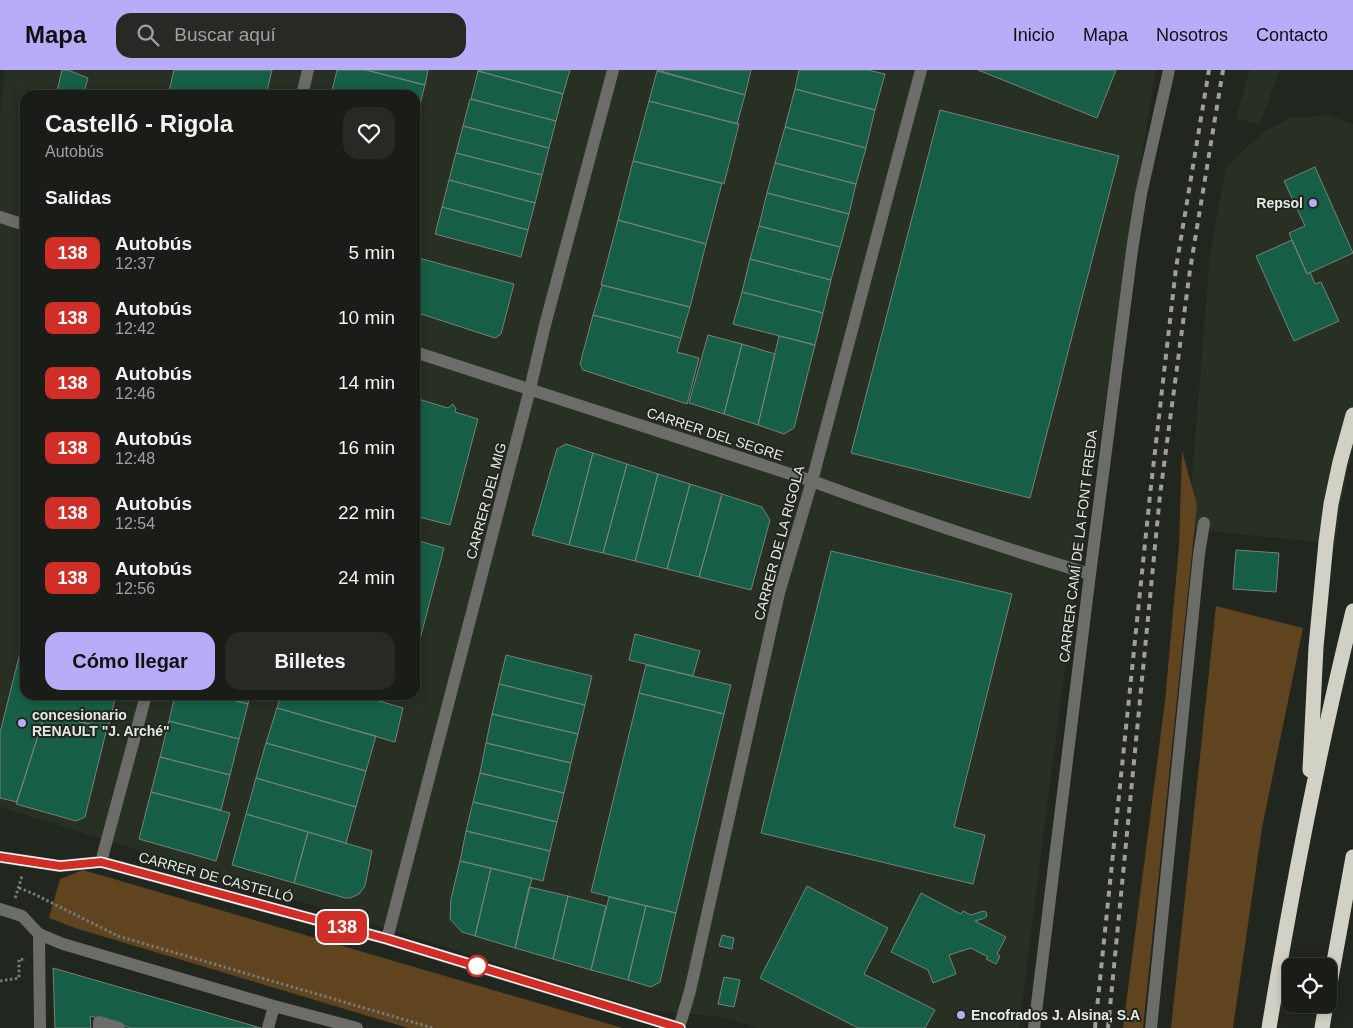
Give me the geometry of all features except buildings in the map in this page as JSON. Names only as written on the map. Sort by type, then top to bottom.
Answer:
[{"type":"highway","points":[[1307,822],[1316,647],[1326,542],[1331,504],[1353,415]]},
{"type":"highway","points":[[1269,1028],[1307,822],[1353,611]]},
{"type":"highway","points":[[1335,958],[1353,857]]},
{"type":"highway","points":[[1322,1028],[1324,1013]]},
{"type":"street","points":[[303,90],[308,70]]},
{"type":"street","name":"CARRER DEL MIG","points":[[387,939],[612,70]]},
{"type":"street","name":"CARRER DE LA RIGOLA","points":[[679,1028],[690,991],[779,593],[812,481],[921,70]]},
{"type":"street","name":"CARRER CAMÍ DE LA FONT FREDA","points":[[1034,1028],[1132,250],[1141,194],[1169,70]]},
{"type":"street","points":[[0,217],[20,223]]},
{"type":"street","name":"CARRER DEL SEGRE","points":[[420,354],[1090,574]]},
{"type":"street","points":[[1151,1028],[1199,554],[1204,523]]},
{"type":"street","points":[[101,862],[145,700]]},
{"type":"street","name":"CARRER DE CASTELLÓ","points":[[0,857],[60,866],[101,862],[387,939],[679,1028]]},
{"type":"street","points":[[0,910],[22,916],[40,934],[63,944],[354,1028]]},
{"type":"street","points":[[40,934],[40,1028]]},
{"type":"street","points":[[268,1028],[278,1007]]},
{"type":"street","points":[[275,1028],[278,1007]]},
{"type":"street","points":[[100,1028],[99,1022],[119,1028]]},
{"type":"path","points":[[13,902],[26,862]]},
{"type":"path","points":[[18,888],[32,893],[118,936],[433,1028]]},
{"type":"path","points":[[0,981],[20,978],[20,960],[27,960]]},
{"type":"shaded area","points":[[5,70],[1155,70],[1072,613],[1019,1028],[758,1028],[721,1017],[642,1009],[0,807],[0,112]]},
{"type":"shaded area","points":[[1250,70],[1280,70],[1260,124],[1236,118]]},
{"type":"shaded area","points":[[1328,115],[1353,124],[1353,448],[1341,503],[1336,544],[1188,529],[1210,253],[1226,167],[1265,131],[1290,118]]},
{"type":"shaded area","points":[[1182,451],[1197,505],[1143,1028],[1123,1028],[1165,701],[1179,546]]},
{"type":"shaded area","points":[[1216,606],[1303,628],[1262,828],[1233,1028],[1171,1028]]},
{"type":"shaded area","points":[[83,870],[623,1028],[408,1028],[75,928],[49,918],[60,879]]},
{"type":"railway","points":[[1095,1028],[1150,495],[1176,268],[1209,70]]},
{"type":"railway","points":[[1108,1028],[1160,495],[1190,270],[1223,70]]},
{"type":"bus line","name":"138","points":[[0,857],[60,866],[101,862],[387,939],[680,1028]]},
{"type":"place","name":"Repsol","points":[[1313,203]]},
{"type":"place","name":"concesionario RENAULT \"J. Arché\"","points":[[22,723]]},
{"type":"place","name":"Encofrados J. Alsina, S.A","points":[[961,1015]]}]
